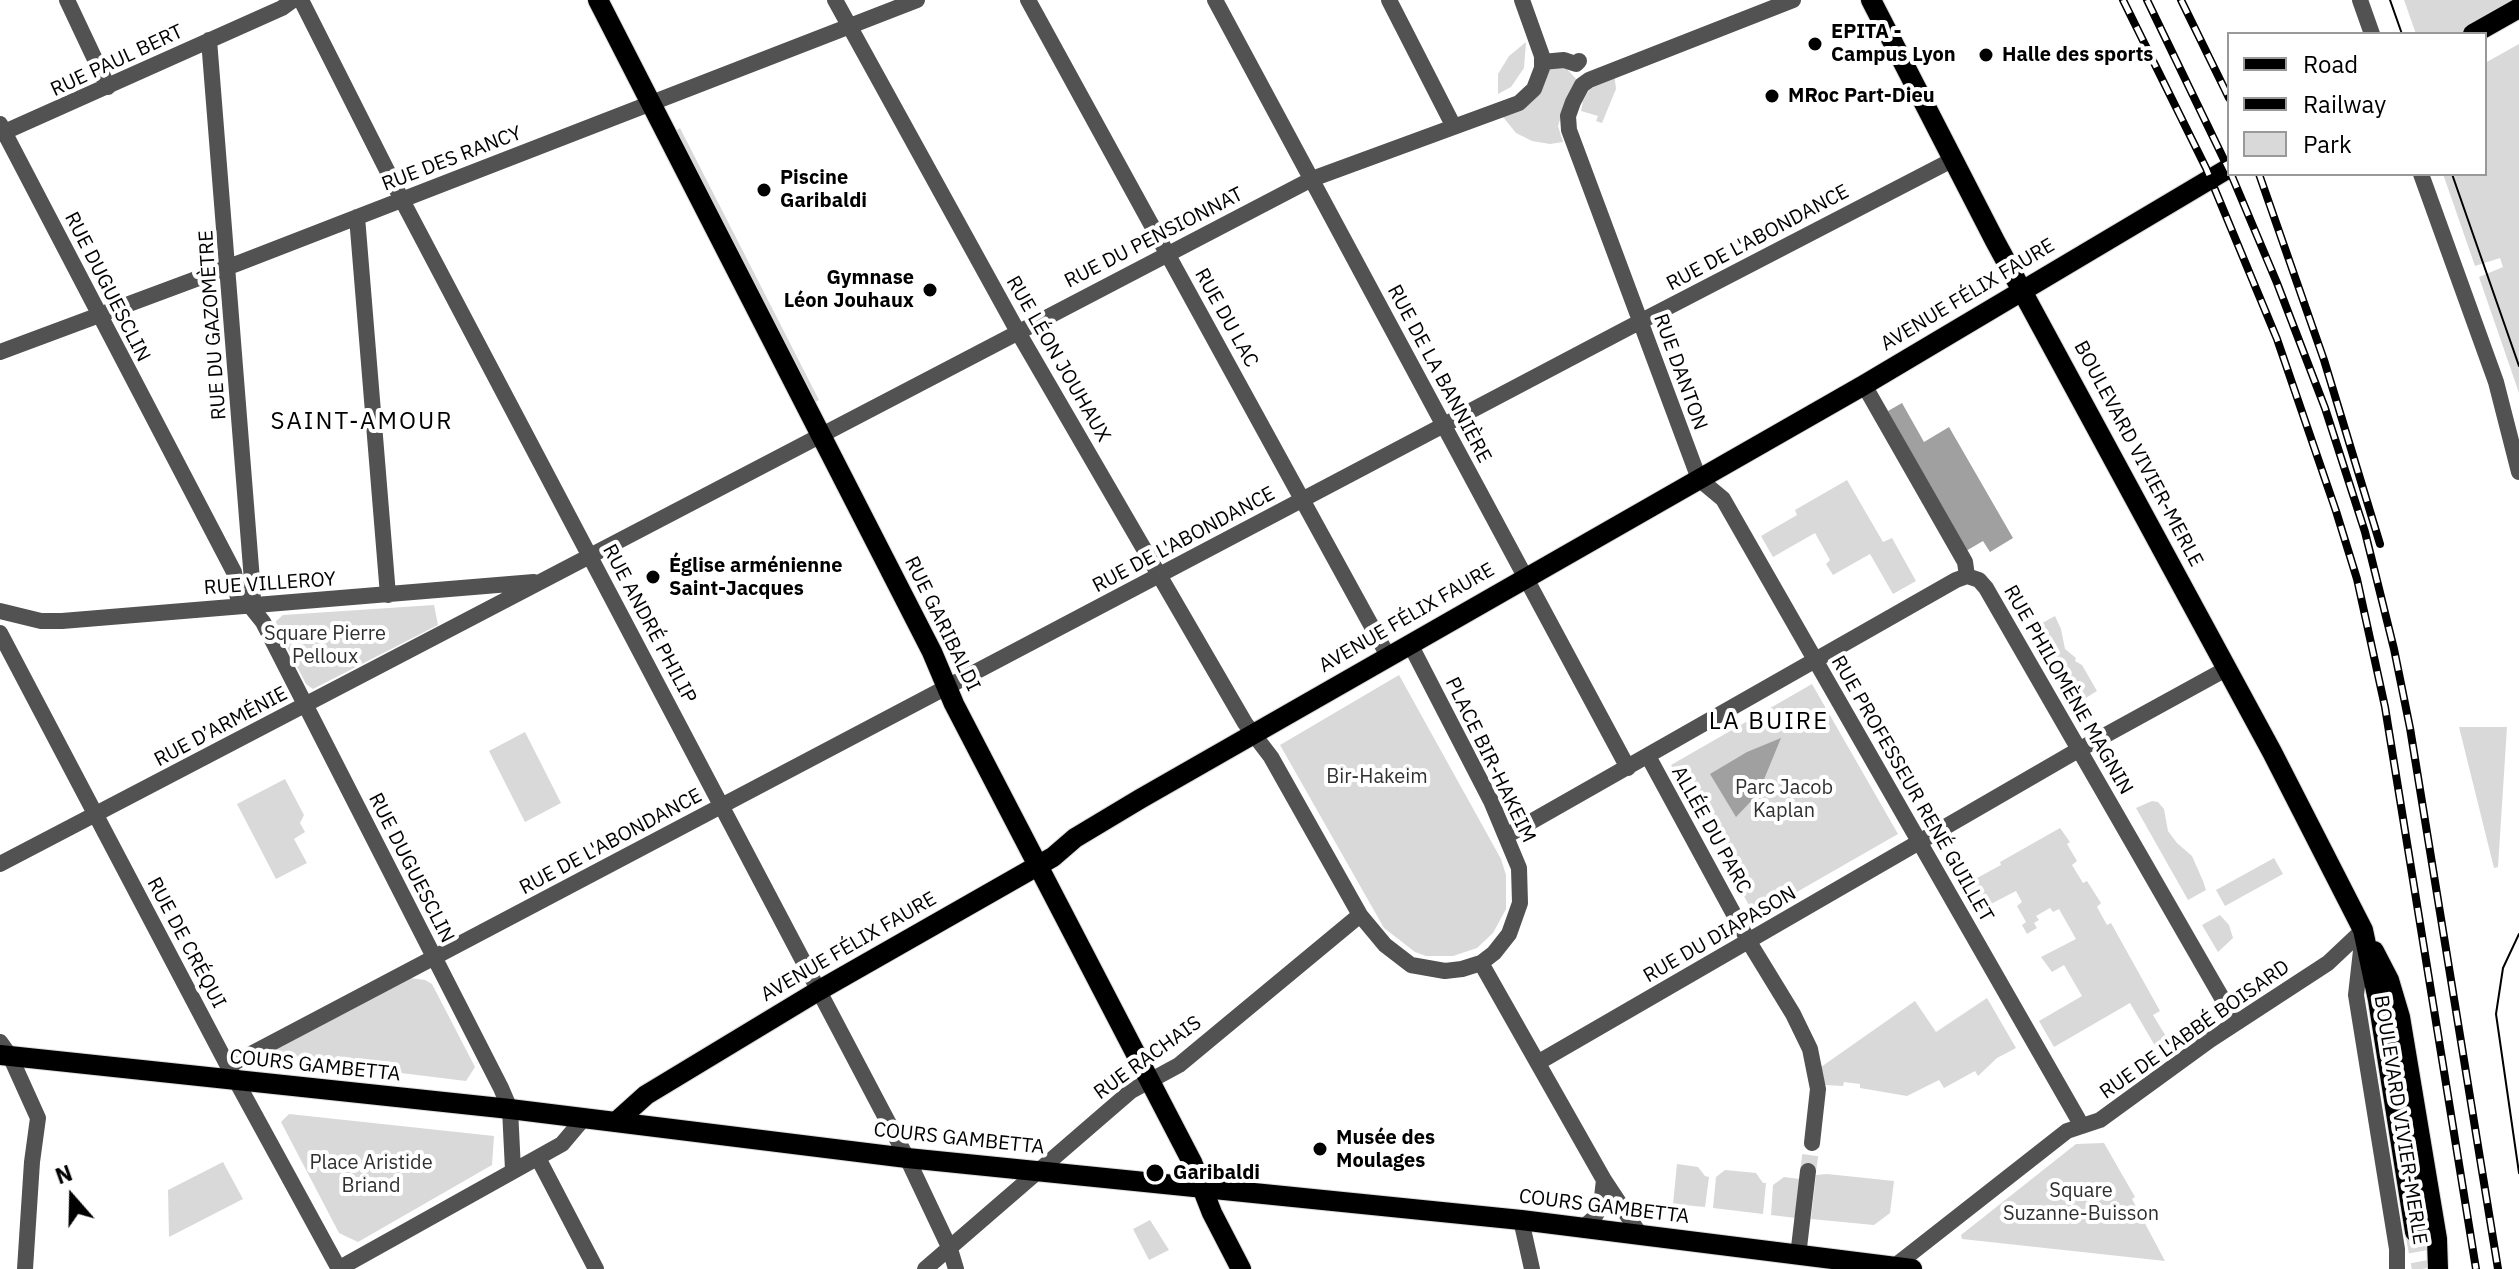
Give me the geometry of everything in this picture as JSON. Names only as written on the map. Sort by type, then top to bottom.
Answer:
[{"type":"main road","name":"RUE GARIBALDI","points":[[598,0],[641,108],[920,628],[954,704],[1192,1162],[1241,1269]]},
{"type":"main road","name":"BOULEVARD VIVIER-MERLE","points":[[1871,0],[2363,930],[2378,1000],[2415,1232]]},
{"type":"main road","points":[[2477,32],[2519,8]]},
{"type":"main road","name":"AVENUE FÉLIX FAURE","points":[[616,1122],[646,1095],[818,991],[1038,865],[1088,830],[1864,385],[2227,169]]},
{"type":"main road","points":[[2363,930],[2389,980],[2400,1017],[2437,1239],[2438,1269]]},
{"type":"main road","name":"COURS GAMBETTA","points":[[3,1051],[233,1074],[907,1158],[1521,1220],[1897,1269]]},
{"type":"street","points":[[67,0],[108,87]]},
{"type":"street","name":"RUE PAUL BERT","points":[[2,130],[108,87],[282,8],[293,0]]},
{"type":"street","name":"RUE ANDRÉ PHILIP","points":[[301,0],[402,200],[907,1158],[950,1249],[956,1269]]},
{"type":"street","name":"RUE LÉON JOUHAUX","points":[[835,0],[1018,332],[1253,735]]},
{"type":"street","name":"RUE DES RANCY","points":[[0,352],[229,267],[917,0]]},
{"type":"street","name":"RUE DU LAC","points":[[1028,0],[1388,656]]},
{"type":"street","name":"RUE DE LA BANNIÈRE","points":[[1215,0],[1628,768]]},
{"type":"street","points":[[1389,0],[1454,127]]},
{"type":"street","points":[[1522,0],[1542,59],[1576,64],[1579,61]]},
{"type":"street","name":"RUE DANTON","points":[[1699,479],[1574,144],[1568,116],[1576,94],[1589,80],[1793,0]]},
{"type":"street","points":[[2360,0],[2371,32]]},
{"type":"street","name":"RUE DU GAZOMÈTRE","points":[[209,40],[253,593],[241,604]]},
{"type":"street","name":"RUE DU PENSIONNAT","points":[[820,437],[1312,179],[1519,103],[1539,80],[1542,59]]},
{"type":"street","name":"RUE DUGUESCLIN","points":[[2,130],[234,572],[241,604],[263,622],[510,1109],[513,1170]]},
{"type":"street","name":"RUE DE L'ABONDANCE","points":[[435,958],[1954,159]]},
{"type":"street","points":[[2422,176],[2496,382],[2519,472]]},
{"type":"street","points":[[357,217],[388,595]]},
{"type":"street","name":"RUE PHILOMÈNE MAGNIN","points":[[1864,385],[1965,562],[1967,576],[1979,580],[1986,588],[2238,1022]]},
{"type":"street","name":"RUE D’ARMÉNIE","points":[[0,864],[820,437]]},
{"type":"street","name":"RUE PROFESSEUR RENÉ GUILLET","points":[[1699,479],[1723,499],[2082,1126]]},
{"type":"street","points":[[1506,836],[1967,576]]},
{"type":"street","name":"RUE VILLEROY","points":[[0,611],[41,621],[62,621],[241,604],[543,582]]},
{"type":"street","points":[[495,585],[504,602]]},
{"type":"street","name":"RUE DE CRÉQUI","points":[[0,633],[339,1269]]},
{"type":"street","name":"PLACE BIR-HAKEIM","points":[[1410,644],[1491,801],[1519,868],[1520,903],[1509,934],[1494,953],[1481,963]]},
{"type":"street","name":"RUE DU DIAPASON","points":[[1539,1062],[2080,749],[2226,669]]},
{"type":"street","points":[[1253,735],[1271,757],[1360,915],[1385,945],[1411,965],[1445,971],[1481,963],[1604,1180],[1641,1236]]},
{"type":"street","name":"ALLÉE DU PARC","points":[[1648,756],[1810,1049],[1818,1089],[1812,1143]]},
{"type":"street","name":"RUE RACHAIS","points":[[925,1269],[1131,1091],[1179,1065],[1360,915]]},
{"type":"street","name":"RUE DE L'ABBÉ BOISARD","points":[[1897,1269],[2067,1131],[2100,1120],[2238,1022],[2328,963],[2363,930]]},
{"type":"street","name":"BOULEVARD VIVIER-MERLE","points":[[2363,930],[2356,995],[2397,1249],[2397,1269]]},
{"type":"street","points":[[233,1074],[435,958]]},
{"type":"street","points":[[3,1051],[38,1118],[25,1269]]},
{"type":"street","points":[[339,1269],[562,1144],[584,1118]]},
{"type":"street","points":[[538,1158],[596,1269]]},
{"type":"street","points":[[1798,1256],[1808,1171]]},
{"type":"street","points":[[1583,1228],[1601,1206],[1604,1180]]},
{"type":"street","points":[[1521,1220],[1532,1269]]},
{"type":"green space","points":[[2404,0],[2519,0],[2466,32],[2415,32]]},
{"type":"green space","points":[[1526,42],[1524,68],[1511,87],[1498,94],[1498,74],[1509,56]]},
{"type":"green space","points":[[2519,44],[2519,393],[2479,277],[2503,267],[2500,258],[2475,266],[2444,176],[2487,176],[2487,62]]},
{"type":"green space","points":[[1565,67],[1579,82],[1565,104],[1558,126],[1563,142],[1550,144],[1532,141],[1516,133],[1503,117],[1548,68]]},
{"type":"green space","points":[[1614,72],[1616,89],[1602,123],[1596,121],[1598,116],[1581,111],[1583,101],[1590,88]]},
{"type":"green space","points":[[680,128],[819,400],[814,403],[675,131]]},
{"type":"green space","points":[[1847,480],[1883,542],[1892,538],[1916,581],[1893,594],[1870,554],[1833,575],[1826,564],[1830,560],[1815,533],[1773,557],[1761,536],[1797,515],[1795,510]]},
{"type":"green space","name":"Square Pierre Pelloux","points":[[434,605],[438,625],[313,689],[306,684],[276,626],[276,621],[283,615]]},
{"type":"green space","points":[[2055,616],[2065,649],[2082,665],[2097,691],[2076,704],[2033,628]]},
{"type":"green space","name":"Bir-Hakeim","points":[[1399,675],[1501,859],[1506,875],[1506,909],[1493,933],[1477,948],[1453,956],[1426,956],[1415,952],[1384,928],[1280,745]]},
{"type":"green space","name":"Parc Jacob Kaplan","points":[[1812,684],[1898,834],[1755,916],[1671,765]]},
{"type":"green space","points":[[2459,727],[2507,727],[2498,867],[2494,868]]},
{"type":"green space","points":[[525,732],[561,803],[525,822],[489,751]]},
{"type":"green space","points":[[285,779],[304,815],[300,823],[305,832],[294,839],[307,863],[276,879],[237,804]]},
{"type":"green space","points":[[2152,801],[2158,802],[2164,809],[2168,831],[2192,856],[2203,881],[2206,890],[2188,900],[2136,808]]},
{"type":"green space","points":[[2060,828],[2070,842],[2067,844],[2077,861],[2072,865],[2101,903],[2097,907],[2107,925],[2111,923],[2160,1011],[2153,1015],[2170,1043],[2158,1051],[2130,1003],[2054,1047],[2039,1021],[2082,996],[2064,965],[2052,972],[2041,957],[2076,939],[2059,909],[2053,912],[2050,908],[2036,916],[2039,920],[2034,923],[2037,928],[2027,934],[2022,925],[2026,922],[2017,906],[2022,902],[2016,891],[1987,906],[1990,916],[1981,921],[1958,881],[1973,872],[1977,878]]},
{"type":"green space","points":[[2274,858],[2283,874],[2225,906],[2216,890]]},
{"type":"green space","points":[[2220,915],[2229,925],[2233,938],[2218,952],[2202,925]]},
{"type":"green space","points":[[410,978],[432,984],[475,1067],[466,1081],[270,1057],[270,1053]]},
{"type":"green space","points":[[1987,998],[2016,1048],[1997,1058],[1978,1076],[1975,1071],[1944,1088],[1939,1080],[1907,1096],[1860,1088],[1860,1084],[1844,1082],[1843,1086],[1825,1085],[1821,1067],[1915,1001],[1936,1032]]},
{"type":"green space","name":"Place Aristide Briand","points":[[289,1114],[494,1136],[492,1165],[358,1242],[339,1233],[281,1122]]},
{"type":"green space","name":"Square Suzanne-Buisson","points":[[2104,1143],[2135,1197],[2132,1199],[2165,1261],[1962,1239],[1961,1235],[2076,1144]]},
{"type":"green space","points":[[223,1162],[243,1199],[169,1237],[168,1190]]},
{"type":"green space","points":[[1677,1164],[1698,1167],[1709,1177],[1705,1207],[1673,1204]]},
{"type":"green space","points":[[1725,1170],[1756,1173],[1766,1183],[1763,1214],[1713,1208],[1716,1177]]},
{"type":"green space","points":[[1816,1175],[1894,1181],[1890,1213],[1874,1225],[1811,1219]]},
{"type":"green space","points":[[1784,1177],[1800,1179],[1796,1218],[1771,1215],[1773,1185]]},
{"type":"green space","points":[[1150,1220],[1169,1250],[1149,1260],[1133,1229]]},
{"type":"shaded area","points":[[1902,403],[1924,442],[1949,427],[2013,538],[1990,552],[1983,541],[1966,551],[1888,411]]},
{"type":"shaded area","points":[[1781,738],[1758,794],[1736,817],[1710,774],[1747,752]]},
{"type":"tunnel","points":[[1808,1171],[1812,1143]]},
{"type":"tunnel","points":[[2415,1232],[2422,1269]]},
{"type":"tram line","points":[[2390,0],[2401,32]]},
{"type":"tram line","points":[[2453,176],[2519,366]]},
{"type":"tram line","points":[[2519,934],[2503,968],[2496,1014],[2519,1173]]},
{"type":"railway","points":[[2123,0],[2206,168],[2277,339],[2357,579],[2385,707],[2476,1269]]},
{"type":"railway","points":[[2147,0],[2227,166]]},
{"type":"railway","points":[[2181,0],[2227,94]]},
{"type":"railway","points":[[2232,176],[2325,408],[2365,532],[2394,649],[2410,728],[2498,1269]]},
{"type":"railway","points":[[2260,176],[2324,360],[2380,544]]},
{"type":"place","name":"EPITA - Campus Lyon","points":[[1815,44]]},
{"type":"place","name":"Halle des sports","points":[[1986,55]]},
{"type":"place","name":"MRoc Part-Dieu","points":[[1772,96]]},
{"type":"place","name":"Piscine Garibaldi","points":[[764,190]]},
{"type":"place","name":"Gymnase Léon Jouhaux","points":[[930,290]]},
{"type":"place","name":"Église arménienne Saint-Jacques","points":[[653,577]]},
{"type":"place","name":"Musée des Moulages","points":[[1320,1149]]},
{"type":"place","name":"Garibaldi","points":[[1155,1173]]},
{"type":"district","name":"SAINT-AMOUR","points":[[362,422]]},
{"type":"district","name":"LA BUIRE","points":[[1769,722]]}]
